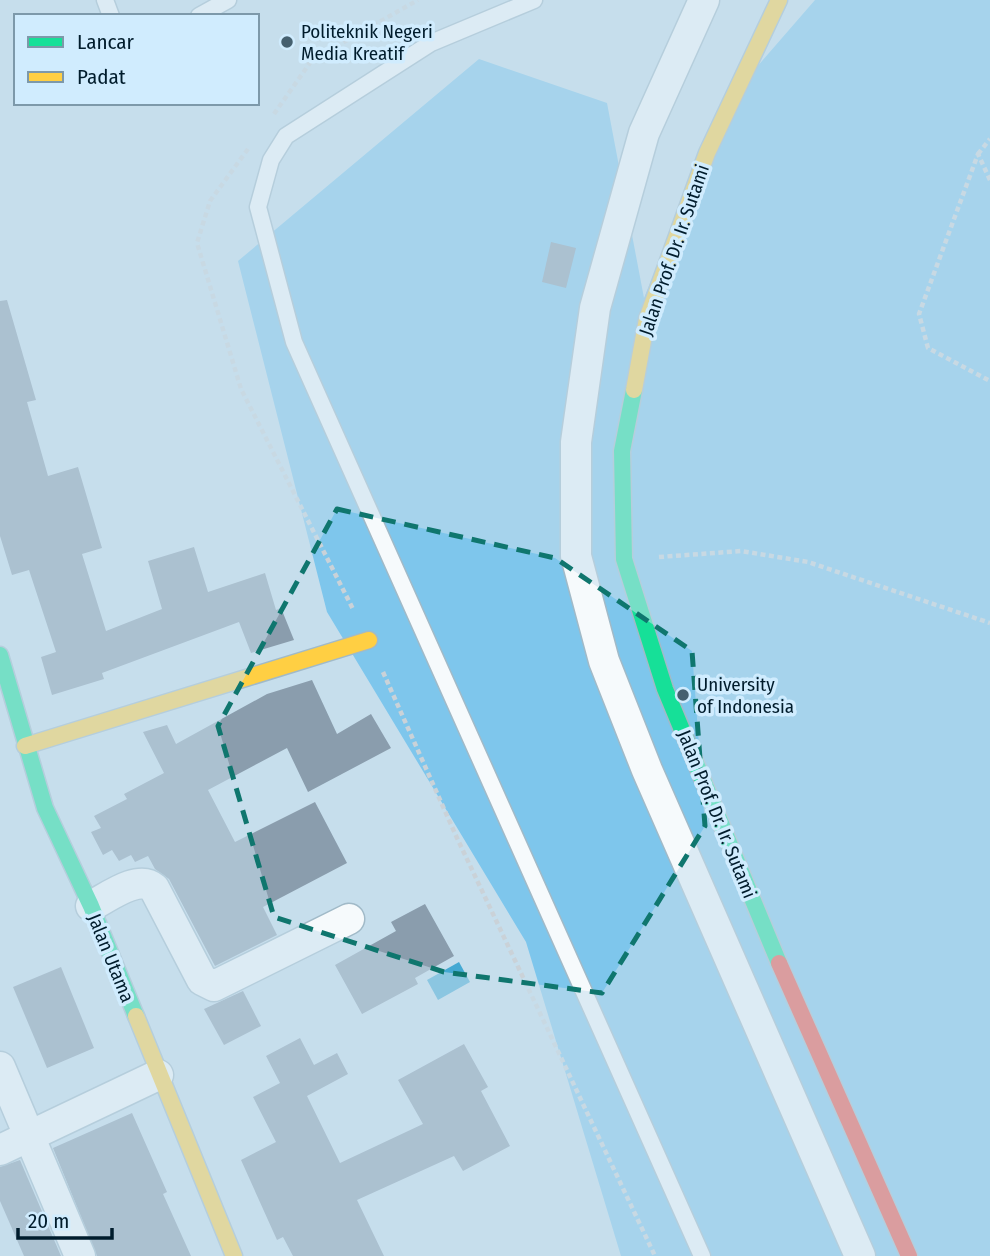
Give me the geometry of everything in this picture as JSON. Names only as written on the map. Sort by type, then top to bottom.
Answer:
[{"type":"street","points":[[704,0],[644,133],[595,308],[576,442],[576,556],[604,661],[647,770],[860,1256]]},
{"type":"street","name":"Jalan Prof. Dr. Ir. Sutami","points":[[779,0],[708,153],[647,319],[622,451],[624,559],[665,689],[749,894],[909,1256]]},
{"type":"street","points":[[25,746],[369,640]]},
{"type":"street","name":"Jalan Utama","points":[[2,669],[45,808],[91,906],[234,1256]]},
{"type":"street","points":[[91,906],[138,883],[148,883],[154,888],[202,980],[214,986],[349,919]]},
{"type":"street","points":[[0,1067],[80,1256]]},
{"type":"street","points":[[0,1150],[158,1075]]},
{"type":"lane","points":[[203,14],[228,0]]},
{"type":"lane","points":[[534,0],[431,43],[286,136],[271,160],[258,207],[294,342],[702,1256]]},
{"type":"path","points":[[990,139],[978,154],[919,314],[928,348],[990,381]]},
{"type":"path","points":[[978,154],[990,180]]},
{"type":"path","points":[[624,559],[741,551],[808,562],[990,623]]},
{"type":"path","points":[[369,640],[463,851],[655,1256]]},
{"type":"highlighted area","points":[[337,509],[555,558],[692,651],[705,826],[602,993],[444,972],[274,917],[218,726]]},
{"type":"shaded area","name":"University of Indonesia","points":[[815,0],[990,0],[990,1256],[621,1256],[526,942],[327,612],[238,261],[479,59],[607,103],[644,298],[722,107]]},
{"type":"shaded area","points":[[459,962],[470,982],[438,1000],[427,980]]},
{"type":"building","points":[[551,242],[576,248],[566,288],[542,282]]},
{"type":"building","points":[[7,300],[36,400],[27,402],[48,476],[78,467],[102,548],[82,554],[106,631],[162,609],[148,561],[194,547],[208,592],[265,573],[276,610],[281,608],[294,640],[251,653],[239,622],[102,673],[104,679],[52,695],[41,657],[56,652],[29,570],[12,575],[0,536],[0,301]]},
{"type":"building","points":[[312,680],[337,734],[371,714],[391,748],[308,792],[287,748],[208,790],[235,842],[315,802],[347,863],[263,907],[277,935],[215,966],[169,879],[155,869],[148,856],[135,862],[131,855],[119,861],[112,850],[103,855],[91,832],[101,828],[94,816],[127,799],[124,794],[164,773],[143,732],[167,725],[176,744],[267,694]]},
{"type":"building","points":[[425,904],[454,956],[415,978],[418,984],[362,1014],[335,965],[396,931],[391,922]]},
{"type":"building","points":[[61,967],[94,1048],[47,1068],[13,987]]},
{"type":"building","points":[[243,991],[261,1026],[224,1045],[204,1009]]},
{"type":"building","points":[[300,1038],[314,1065],[337,1053],[348,1074],[307,1096],[340,1163],[423,1124],[398,1080],[464,1044],[488,1087],[481,1091],[510,1146],[463,1171],[454,1156],[357,1200],[384,1256],[293,1256],[283,1237],[277,1240],[241,1160],[276,1142],[253,1097],[280,1083],[266,1056]]},
{"type":"building","points":[[132,1113],[167,1192],[163,1194],[191,1256],[97,1256],[53,1148]]},
{"type":"building","points":[[20,1160],[61,1256],[24,1256],[0,1201],[0,1167]]},
{"type":"traffic: fast","points":[[634,390],[622,451],[624,559],[665,689],[779,963]]},
{"type":"traffic: fast","points":[[0,655],[45,808],[91,906],[136,1016]]},
{"type":"traffic: slow","points":[[634,390],[647,319],[707,153],[779,0]]},
{"type":"traffic: slow","points":[[25,746],[369,640]]},
{"type":"traffic: slow","points":[[136,1016],[234,1256]]},
{"type":"traffic: jam","points":[[779,963],[909,1256]]},
{"type":"place","name":"Politeknik Negeri Media Kreatif","points":[[287,42]]},
{"type":"place","name":"University of Indonesia","points":[[683,695]]}]
